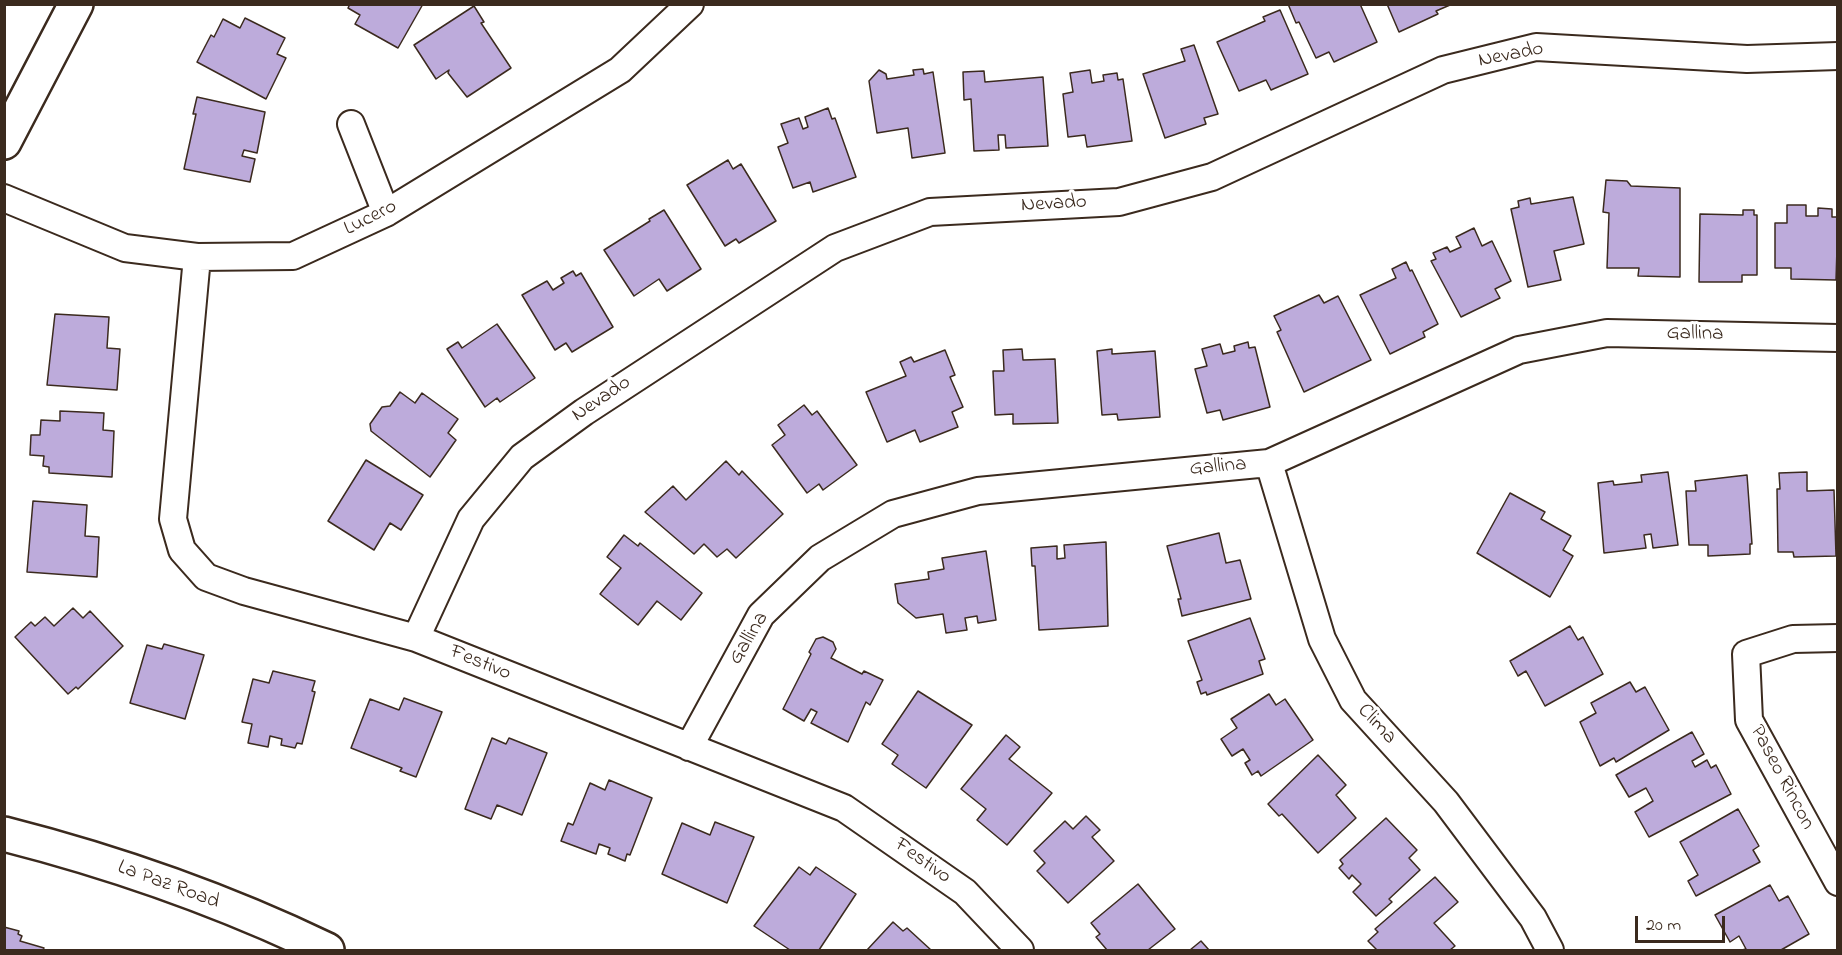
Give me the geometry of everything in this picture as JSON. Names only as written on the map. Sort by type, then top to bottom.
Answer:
[{"type":"main road","points":[[4,142],[76,4]]},
{"type":"main road","name":"La Paz Road","points":[[4,834],[138,875],[266,924],[327,951]]},
{"type":"street","name":"Lucero","points":[[4,198],[126,248],[197,257],[293,256],[386,213],[620,70],[690,4]]},
{"type":"street","name":"Nevado","points":[[416,638],[471,519],[522,457],[584,412],[835,248],[930,212],[1119,202],[1212,177],[1443,70],[1536,47],[1747,59],[1838,56]]},
{"type":"street","points":[[351,124],[386,213]]},
{"type":"street","name":"Festivo","points":[[197,257],[173,519],[182,550],[206,577],[234,588],[416,638],[844,807],[965,892],[1020,951]]},
{"type":"street","name":"Gallina","points":[[689,747],[761,615],[820,558],[893,514],[978,491],[1269,463],[1519,350],[1606,333],[1838,338]]},
{"type":"street","name":"Clima","points":[[1269,463],[1322,639],[1353,700],[1446,802],[1533,918],[1551,951]]},
{"type":"street","name":"Paseo Rincon","points":[[1838,638],[1793,639],[1746,654],[1749,720],[1838,882]]},
{"type":"building","points":[[350,4],[423,4],[398,48],[355,24],[360,15],[348,8]]},
{"type":"building","points":[[1288,4],[1360,4],[1377,42],[1334,62],[1329,52],[1316,58]]},
{"type":"building","points":[[1387,4],[1450,5],[1436,11],[1438,14],[1399,32]]},
{"type":"building","points":[[474,6],[484,22],[481,23],[511,68],[467,97],[448,73],[449,70],[436,79],[414,45]]},
{"type":"building","points":[[1280,10],[1308,74],[1271,90],[1266,80],[1239,91],[1217,42],[1265,21],[1263,17]]},
{"type":"building","points":[[245,18],[285,38],[277,54],[286,58],[266,99],[197,62],[211,35],[214,37],[223,19],[240,28]]},
{"type":"building","points":[[1194,45],[1218,114],[1204,118],[1206,124],[1165,138],[1143,74],[1185,61],[1181,49]]},
{"type":"building","points":[[923,69],[924,74],[933,72],[945,153],[912,158],[908,128],[877,133],[869,81],[879,70],[886,74],[887,79],[914,75],[913,70]]},
{"type":"building","points":[[1090,70],[1092,83],[1104,81],[1103,75],[1117,73],[1118,80],[1123,79],[1132,141],[1087,147],[1085,135],[1068,137],[1063,94],[1073,92],[1070,73]]},
{"type":"building","points":[[984,71],[985,82],[1043,77],[1048,146],[1006,148],[1005,135],[998,135],[999,150],[974,151],[971,99],[964,100],[963,72]]},
{"type":"building","points":[[197,97],[265,112],[257,153],[244,150],[242,156],[255,159],[250,182],[184,169],[196,114],[193,114]]},
{"type":"building","points":[[828,108],[832,119],[835,118],[856,177],[813,192],[810,182],[793,188],[778,147],[788,143],[781,124],[799,118],[803,129],[808,127],[805,117]]},
{"type":"building","points":[[728,160],[733,169],[741,164],[776,221],[739,243],[736,239],[725,246],[687,185]]},
{"type":"building","points":[[1606,180],[1627,181],[1631,186],[1680,188],[1680,277],[1638,276],[1639,268],[1607,268],[1609,213],[1603,212]]},
{"type":"building","points":[[1573,197],[1584,244],[1554,251],[1561,280],[1528,287],[1511,209],[1519,207],[1518,201],[1530,198],[1531,204]]},
{"type":"building","points":[[1787,205],[1806,205],[1806,216],[1818,216],[1818,208],[1832,209],[1832,217],[1838,217],[1836,280],[1791,279],[1791,268],[1775,268],[1775,223],[1787,223]]},
{"type":"building","points":[[664,210],[701,269],[667,291],[659,279],[634,296],[604,250]]},
{"type":"building","points":[[1743,210],[1754,210],[1754,215],[1757,215],[1757,275],[1742,275],[1742,282],[1699,282],[1700,214],[1743,215]]},
{"type":"building","points":[[1474,228],[1482,246],[1492,241],[1511,281],[1495,289],[1500,298],[1461,317],[1431,261],[1436,259],[1433,253],[1447,247],[1450,252],[1461,247],[1456,237]]},
{"type":"building","points":[[1406,262],[1438,324],[1423,332],[1425,337],[1390,354],[1360,295],[1396,278],[1392,269]]},
{"type":"building","points":[[573,271],[576,276],[581,273],[613,327],[572,352],[566,343],[555,350],[522,295],[547,281],[553,290],[564,283],[561,278]]},
{"type":"building","points":[[1319,295],[1324,303],[1338,296],[1371,360],[1304,392],[1277,332],[1281,330],[1274,316]]},
{"type":"building","points":[[55,314],[109,317],[107,348],[120,349],[117,390],[47,385]]},
{"type":"building","points":[[497,324],[535,378],[500,402],[497,398],[485,407],[447,349],[458,342],[462,348]]},
{"type":"building","points":[[1248,342],[1249,348],[1255,347],[1270,407],[1223,420],[1220,410],[1207,413],[1195,369],[1207,366],[1202,349],[1220,344],[1223,354],[1235,351],[1234,346]]},
{"type":"building","points":[[1022,349],[1023,360],[1055,359],[1058,423],[1013,424],[1013,414],[995,415],[993,371],[1004,371],[1003,350]]},
{"type":"building","points":[[1112,349],[1112,354],[1155,351],[1160,417],[1118,420],[1117,414],[1102,415],[1097,351]]},
{"type":"building","points":[[945,350],[955,375],[950,377],[963,407],[952,412],[958,427],[920,442],[915,430],[887,442],[866,392],[906,376],[900,362],[911,357],[914,362]]},
{"type":"building","points":[[400,392],[415,403],[422,393],[458,419],[448,433],[456,440],[430,477],[371,431],[370,424],[382,407],[390,406]]},
{"type":"building","points":[[804,405],[812,415],[817,411],[857,465],[823,490],[819,484],[807,493],[772,445],[785,435],[778,425]]},
{"type":"building","points":[[60,411],[104,413],[103,430],[114,431],[112,477],[49,473],[49,467],[43,466],[44,456],[30,455],[31,435],[40,435],[41,420],[60,421]]},
{"type":"building","points":[[366,460],[423,495],[401,530],[390,523],[374,550],[328,521]]},
{"type":"building","points":[[726,461],[739,475],[742,471],[783,514],[736,558],[727,549],[717,557],[704,544],[694,554],[645,512],[673,486],[686,500]]},
{"type":"building","points":[[1668,472],[1678,545],[1653,548],[1651,534],[1644,535],[1646,548],[1604,553],[1598,483],[1613,481],[1614,485],[1642,482],[1641,475]]},
{"type":"building","points":[[1807,472],[1807,491],[1834,490],[1836,556],[1794,557],[1793,552],[1778,552],[1779,473]]},
{"type":"building","points":[[1747,475],[1752,544],[1750,544],[1750,554],[1708,556],[1708,545],[1689,545],[1686,491],[1696,491],[1695,481]]},
{"type":"building","points":[[1510,493],[1545,512],[1541,519],[1571,536],[1563,550],[1573,556],[1550,597],[1477,553]]},
{"type":"building","points":[[33,501],[87,505],[85,536],[99,537],[97,577],[27,572]]},
{"type":"building","points":[[1219,533],[1226,563],[1240,560],[1251,599],[1182,616],[1178,599],[1181,599],[1167,546]]},
{"type":"building","points":[[624,535],[638,546],[640,543],[702,593],[681,620],[657,601],[638,625],[600,594],[621,568],[607,557]]},
{"type":"building","points":[[1106,542],[1108,626],[1039,630],[1035,566],[1032,566],[1031,548],[1057,546],[1057,559],[1065,558],[1064,545]]},
{"type":"building","points":[[986,551],[996,620],[978,623],[977,616],[965,618],[967,630],[946,633],[943,614],[916,618],[898,603],[895,584],[929,579],[928,572],[944,569],[942,558]]},
{"type":"building","points":[[73,608],[83,618],[90,611],[123,646],[78,689],[76,687],[68,694],[15,637],[31,622],[35,626],[45,617],[54,626]]},
{"type":"building","points":[[1250,618],[1265,659],[1259,661],[1263,674],[1207,695],[1206,692],[1201,694],[1197,682],[1202,680],[1188,641]]},
{"type":"building","points":[[1570,626],[1578,640],[1583,637],[1603,674],[1545,706],[1526,671],[1518,676],[1510,661]]},
{"type":"building","points":[[823,637],[833,642],[836,649],[831,658],[862,674],[864,671],[883,680],[870,705],[866,702],[848,742],[811,723],[817,712],[811,709],[804,721],[783,709],[811,654],[809,652],[816,639]]},
{"type":"building","points":[[164,644],[204,655],[185,719],[130,703],[147,645],[162,649]]},
{"type":"building","points":[[273,671],[315,681],[312,691],[315,692],[302,744],[297,743],[295,748],[281,745],[282,739],[270,736],[268,747],[248,743],[252,724],[242,722],[253,679],[269,683]]},
{"type":"building","points":[[1630,682],[1636,692],[1645,687],[1669,730],[1616,762],[1614,758],[1600,766],[1580,722],[1596,713],[1591,703]]},
{"type":"building","points":[[918,691],[972,725],[926,788],[892,764],[898,755],[882,744]]},
{"type":"building","points":[[1269,694],[1276,705],[1285,699],[1313,740],[1261,776],[1258,771],[1252,775],[1245,763],[1250,760],[1243,749],[1232,756],[1221,739],[1237,728],[1231,719]]},
{"type":"building","points":[[404,698],[442,712],[416,777],[400,771],[402,768],[351,748],[370,699],[399,710]]},
{"type":"building","points":[[1692,732],[1704,754],[1692,761],[1695,767],[1707,760],[1711,768],[1716,765],[1731,794],[1649,837],[1635,812],[1653,801],[1646,788],[1629,797],[1616,775]]},
{"type":"building","points":[[1006,735],[1020,747],[1009,759],[1052,793],[1007,845],[977,820],[986,809],[961,789]]},
{"type":"building","points":[[492,738],[506,744],[509,738],[547,753],[522,815],[497,805],[491,819],[465,809]]},
{"type":"building","points":[[1318,755],[1346,785],[1336,795],[1356,818],[1318,853],[1282,814],[1279,816],[1268,804]]},
{"type":"building","points":[[609,780],[652,798],[630,855],[627,854],[625,861],[608,854],[610,848],[599,844],[596,854],[561,841],[568,823],[573,825],[590,783],[605,790]]},
{"type":"building","points":[[1738,809],[1759,846],[1753,850],[1760,862],[1696,896],[1688,881],[1698,875],[1680,842]]},
{"type":"building","points":[[1086,816],[1100,830],[1092,837],[1114,861],[1068,903],[1037,871],[1045,863],[1034,851],[1065,821],[1073,829]]},
{"type":"building","points":[[1386,818],[1417,850],[1409,858],[1420,870],[1389,899],[1392,902],[1376,916],[1353,892],[1361,884],[1352,875],[1349,879],[1339,868],[1343,864],[1340,860]]},
{"type":"building","points":[[715,822],[754,837],[727,903],[662,874],[682,823],[710,835]]},
{"type":"building","points":[[799,867],[810,875],[816,867],[856,894],[819,950],[790,950],[754,926]]},
{"type":"building","points":[[1435,877],[1458,902],[1434,923],[1455,946],[1450,950],[1377,950],[1368,941],[1378,932],[1375,929]]},
{"type":"building","points":[[1138,884],[1175,929],[1148,950],[1107,950],[1096,937],[1100,934],[1091,923]]},
{"type":"building","points":[[1770,885],[1779,901],[1788,896],[1809,934],[1781,950],[1742,950],[1746,949],[1739,936],[1730,942],[1715,915]]},
{"type":"building","points":[[893,922],[903,931],[907,928],[931,950],[867,950]]},
{"type":"building","points":[[4,927],[19,931],[18,934],[22,936],[20,941],[44,948],[43,950],[4,950]]},
{"type":"building","points":[[1201,941],[1209,950],[1190,950]]}]
